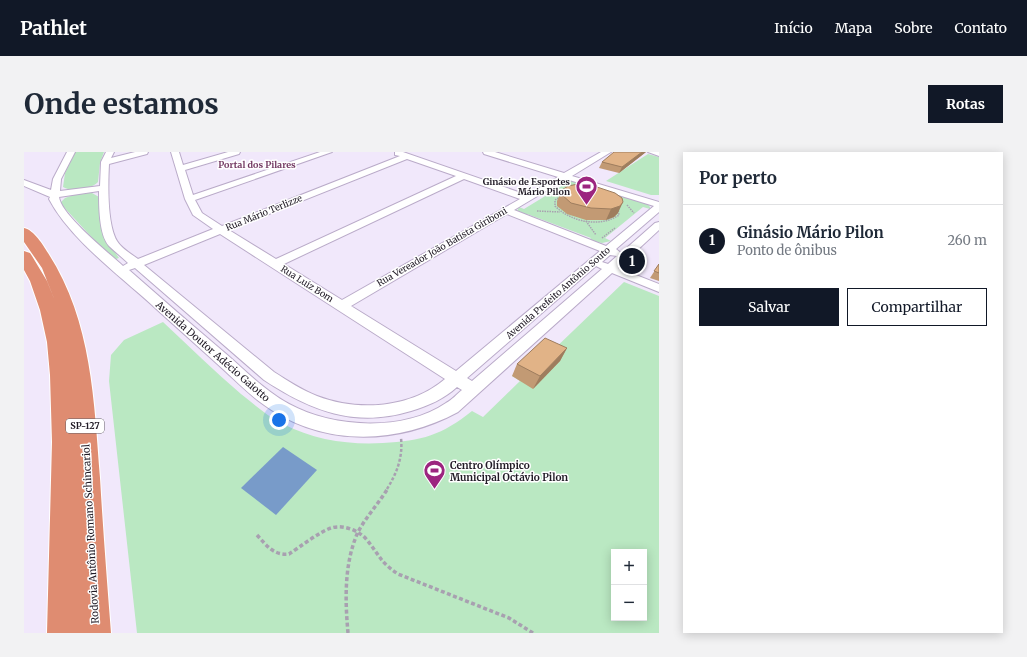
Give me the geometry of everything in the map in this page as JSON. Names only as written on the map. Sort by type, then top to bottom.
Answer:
[{"type":"highway","name":"Rodovia Antônio Romano Schincariol","points":[[24,232],[45,259],[55,281],[74,336],[80,364],[83,396],[94,633]]},
{"type":"highway","name":"SP-127","points":[[24,256],[30,263],[45,299],[57,345],[60,370],[64,431],[64,633]]},
{"type":"street","points":[[54,195],[57,179],[67,158],[72,152]]},
{"type":"street","points":[[108,157],[144,152]]},
{"type":"street","name":"Rua Luiz Bom","points":[[175,152],[190,199],[198,215],[474,390]]},
{"type":"street","points":[[180,169],[236,152]]},
{"type":"street","points":[[190,199],[328,152]]},
{"type":"street","points":[[394,152],[527,198]]},
{"type":"street","points":[[487,152],[504,154],[659,204]]},
{"type":"street","name":"Rua Vereador João Batista Giriboni","points":[[341,306],[607,152]]},
{"type":"street","points":[[652,152],[659,154]]},
{"type":"street","name":"Rua Mário Terlizze","points":[[121,270],[407,156]]},
{"type":"street","name":"Avenida Doutor Adécio Gaiotto","points":[[108,157],[105,188],[108,238],[118,250],[269,376],[296,394],[317,404],[341,410],[365,412],[388,411],[412,405],[432,397],[441,392],[457,379]]},
{"type":"street","points":[[274,264],[463,176]]},
{"type":"street","points":[[24,182],[54,195],[105,188]]},
{"type":"street","name":"Avenida Doutor Adécio Gaiotto","points":[[54,195],[54,199],[60,210],[88,241],[252,387],[281,408],[314,423],[336,428],[365,430],[398,428],[423,422],[452,408],[474,390]]},
{"type":"street","name":"Avenida Prefeito Antônio Souto","points":[[457,379],[608,250],[659,204]]},
{"type":"street","points":[[505,210],[624,256]]},
{"type":"street","name":"Avenida Prefeito Antônio Souto","points":[[474,390],[624,256],[653,238],[659,225]]},
{"type":"street","points":[[594,262],[659,288]]},
{"type":"path","points":[[586,195],[606,201],[615,206],[619,212],[616,218],[607,221],[586,221],[560,212],[555,206],[556,200],[562,196],[586,195]]},
{"type":"path","points":[[530,211],[560,212]]},
{"type":"path","points":[[562,220],[568,216]]},
{"type":"path","points":[[569,222],[575,218]]},
{"type":"path","points":[[586,221],[600,240]]},
{"type":"path","points":[[348,633],[345,607],[347,572],[359,531],[386,493],[398,468],[403,449],[398,428]]},
{"type":"path","points":[[257,535],[276,554],[283,556],[289,554],[330,528],[337,526],[359,531],[385,565],[398,574],[509,618],[533,633]]},
{"type":"green space","points":[[75,152],[104,152],[100,163],[98,182],[91,187],[72,190],[63,187],[65,173]]},
{"type":"green space","points":[[648,154],[659,157],[659,195],[651,195],[606,181]]},
{"type":"green space","points":[[574,181],[647,203],[650,209],[643,207],[605,238],[611,241],[602,243],[589,240],[591,238],[527,214],[524,215],[517,211],[519,207],[524,209],[565,184],[561,183]]},
{"type":"green space","points":[[79,193],[92,193],[99,197],[102,228],[105,238],[119,258],[116,259],[97,243],[60,203],[65,198]]},
{"type":"green space","name":"Centro Olímpico Municipal Octávio Pilon","points":[[624,282],[659,296],[659,633],[137,633],[109,381],[111,355],[124,340],[163,322],[241,394],[283,424],[319,438],[357,443],[409,441],[441,431],[451,426],[472,411],[483,417],[520,381],[512,376],[539,350],[548,355]]},
{"type":"water","points":[[283,447],[317,470],[276,515],[241,488]]},
{"type":"building","points":[[614,152],[642,152],[622,167],[602,162]]},
{"type":"building","points":[[578,184],[591,185],[615,193],[622,198],[623,202],[620,206],[611,209],[591,208],[571,203],[561,194],[562,190],[568,186]]},
{"type":"building","points":[[659,264],[659,273],[654,271]]},
{"type":"building","points":[[545,338],[567,348],[540,376],[517,364]]},
{"type":"place","name":"Ginásio de Esportes Mário Pilon","points":[[586,206]]},
{"type":"place","name":"Ginásio Mário Pilon","points":[[632,261]]},
{"type":"place","name":"Centro Olímpico Municipal Octávio Pilon","points":[[435,490]]},
{"type":"district","name":"Portal dos Pilares","points":[[257,165]]}]
